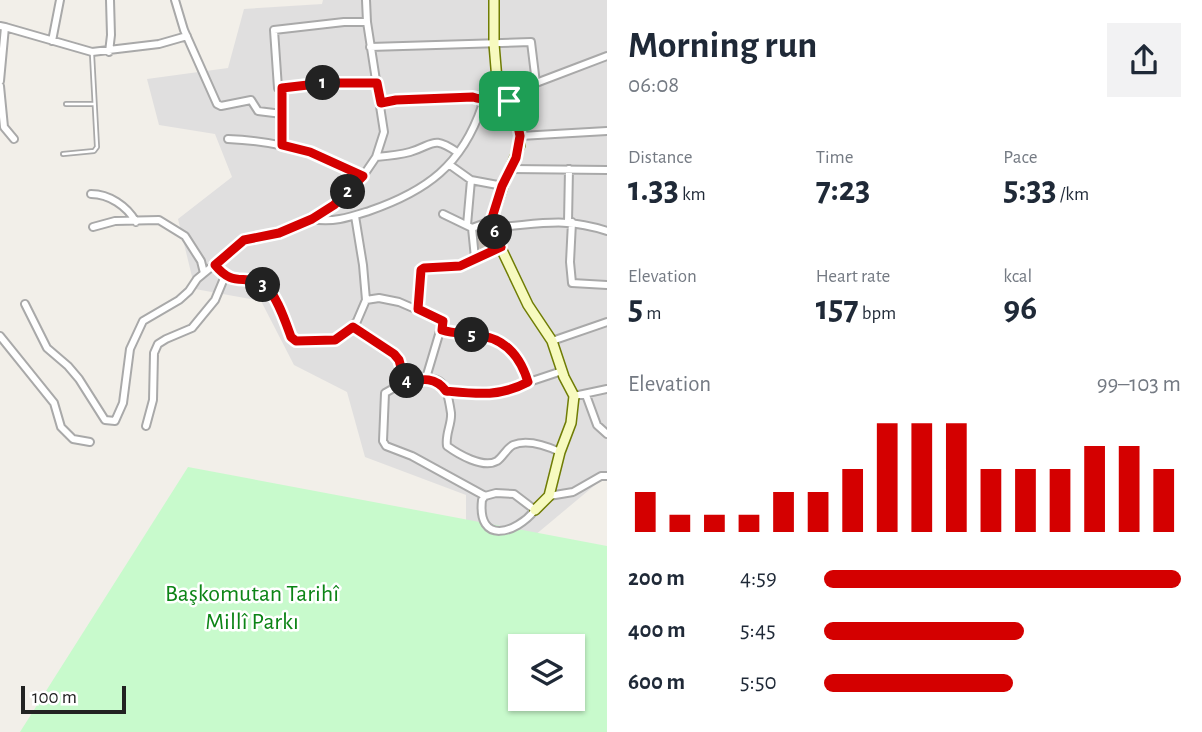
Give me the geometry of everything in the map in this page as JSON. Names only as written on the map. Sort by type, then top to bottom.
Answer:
[{"type":"street","points":[[52,41],[60,0]]},
{"type":"street","points":[[109,52],[110,0]]},
{"type":"street","points":[[175,0],[216,104],[221,106],[251,100],[258,111],[282,114]]},
{"type":"street","points":[[25,304],[47,348],[79,379],[100,415],[105,420],[115,421],[121,412],[127,360],[143,321],[189,291],[204,273],[244,240],[279,233],[312,219],[334,205],[363,176],[376,156],[384,132],[370,47],[366,0]]},
{"type":"street","points":[[485,496],[482,507],[485,520],[491,529],[498,532],[522,525],[549,496],[570,424],[575,396],[562,371],[552,341],[528,305],[492,223],[502,186],[516,158],[520,136],[516,116],[509,101],[498,92],[494,0]]},
{"type":"street","points":[[367,22],[274,30],[278,88],[325,83],[377,83]]},
{"type":"street","points":[[14,139],[4,127],[2,119],[0,83],[3,26],[92,52],[159,44],[187,36]]},
{"type":"street","points":[[370,47],[531,42],[536,83]]},
{"type":"street","points":[[509,101],[536,83],[607,56]]},
{"type":"street","points":[[282,88],[282,145]]},
{"type":"street","points":[[479,100],[498,92]]},
{"type":"street","points":[[312,219],[337,221],[397,201],[417,191],[450,164],[470,134],[482,106],[479,100],[473,97],[381,103]]},
{"type":"street","points":[[520,136],[607,131]]},
{"type":"street","points":[[228,139],[282,145],[310,152],[363,176]]},
{"type":"street","points":[[376,156],[413,152],[427,143],[435,142],[457,152]]},
{"type":"street","points":[[450,164],[471,180],[502,186]]},
{"type":"street","points":[[511,169],[607,170]]},
{"type":"street","points":[[569,169],[572,283],[607,285]]},
{"type":"street","points":[[471,180],[469,226],[475,258]]},
{"type":"street","points":[[91,194],[118,202],[136,222]]},
{"type":"street","points":[[443,214],[469,226],[570,222],[583,223],[607,231]]},
{"type":"street","points":[[215,265],[225,275],[234,279],[260,283],[267,288],[276,300],[291,337],[296,341],[335,340],[353,327],[366,300],[355,216]]},
{"type":"street","points":[[93,227],[115,221],[159,220],[185,236],[201,261],[204,273]]},
{"type":"street","points":[[418,309],[421,270],[460,266],[501,247]]},
{"type":"street","points":[[146,426],[153,400],[154,353],[158,344],[192,328],[215,300],[225,275]]},
{"type":"street","points":[[366,300],[379,298],[399,302],[443,321],[426,378]]},
{"type":"street","points":[[552,341],[607,322]]},
{"type":"street","points":[[353,327],[394,354],[399,360],[405,382]]},
{"type":"street","points":[[442,330],[480,335],[502,344],[521,362],[528,382]]},
{"type":"street","points":[[0,336],[54,403],[61,427],[73,439],[90,442]]},
{"type":"street","points":[[446,391],[487,395],[519,387],[562,371]]},
{"type":"street","points":[[535,510],[514,494],[496,493],[485,496],[412,456],[386,446],[383,442],[383,396],[405,382],[426,378],[440,382],[446,391],[451,415],[445,436],[447,446],[456,453],[488,463],[498,460],[509,447],[516,444],[547,446],[560,452]]},
{"type":"street","points":[[575,396],[607,390]]},
{"type":"street","points":[[586,395],[597,425],[607,434]]},
{"type":"street","points":[[549,496],[573,492],[601,476],[607,476]]},
{"type":"lane","points":[[64,154],[96,149],[92,52]]},
{"type":"lane","points":[[66,104],[95,104]]},
{"type":"shaded area","points":[[323,0],[607,0],[607,475],[516,551],[466,546],[466,495],[365,457],[347,392],[294,365],[261,301],[195,289],[178,219],[232,177],[215,134],[159,125],[147,79],[228,68],[244,9],[322,4]]},
{"type":"green space","name":"Başkomutan Tarihî Millî Parkı","points":[[188,467],[607,546],[607,732],[20,732]]},
{"type":"building","points":[[488,229],[495,245],[481,252],[474,235]]},
{"type":"route","points":[[325,83],[377,83],[381,103],[473,97],[479,100],[498,92],[509,101],[520,129],[520,145],[502,186],[491,221],[501,247],[460,266],[421,270],[417,304],[418,309],[443,321],[442,330],[480,335],[502,344],[521,362],[528,382],[519,387],[481,395],[446,391],[440,382],[426,378],[405,382],[399,360],[394,354],[353,327],[335,340],[296,341],[291,337],[276,300],[267,288],[260,283],[234,279],[225,275],[215,265],[244,240],[279,233],[312,219],[334,205],[363,176],[310,152],[282,145],[282,88],[325,83]]}]
